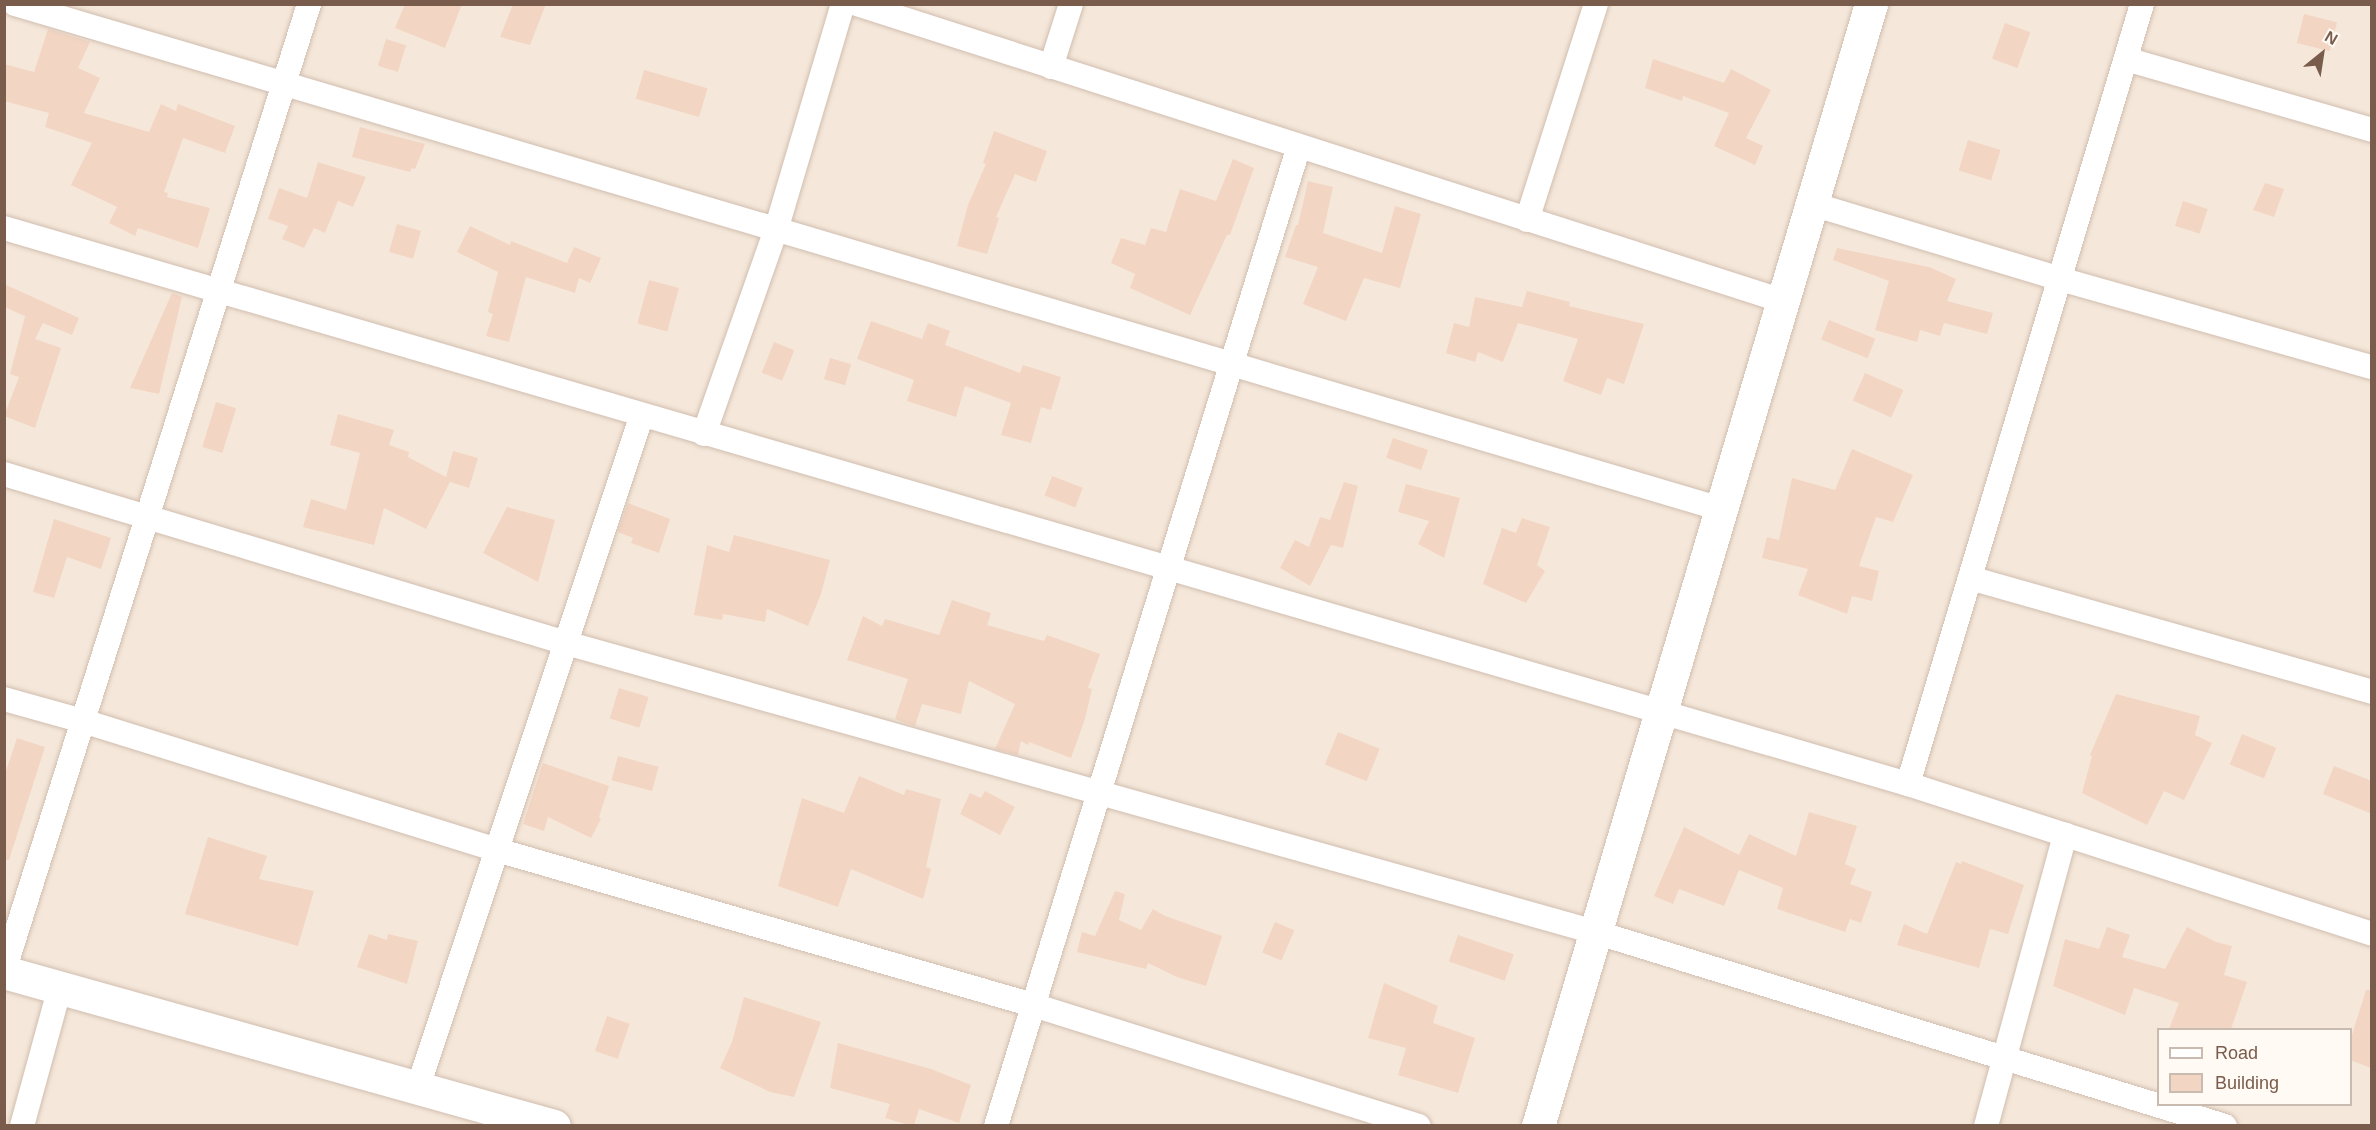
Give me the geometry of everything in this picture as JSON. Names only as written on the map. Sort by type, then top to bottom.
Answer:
[{"type":"main road","points":[[1538,1125],[1871,4]]},
{"type":"main road","points":[[4,971],[418,1087],[488,1117],[555,1125]]},
{"type":"street","points":[[15,4],[1721,509]]},
{"type":"street","points":[[4,971],[309,4]]},
{"type":"street","points":[[704,434],[776,230],[843,4]]},
{"type":"street","points":[[857,4],[1783,301]]},
{"type":"street","points":[[1052,67],[1071,4]]},
{"type":"street","points":[[1527,220],[1596,4]]},
{"type":"street","points":[[1908,784],[2142,4]]},
{"type":"street","points":[[2126,59],[2372,130]]},
{"type":"street","points":[[996,1125],[1299,146]]},
{"type":"street","points":[[1812,204],[2060,279],[2372,367]]},
{"type":"street","points":[[4,228],[1660,714],[1908,784],[2372,934]]},
{"type":"street","points":[[418,1087],[642,416]]},
{"type":"street","points":[[4,474],[566,643],[1596,932],[2157,1105]]},
{"type":"street","points":[[1970,578],[2372,692]]},
{"type":"street","points":[[4,699],[83,721],[497,850],[1033,1005],[1418,1125]]},
{"type":"street","points":[[1986,1125],[2066,835]]},
{"type":"street","points":[[22,1125],[60,987]]},
{"type":"street","points":[[2162,1106],[2224,1125]]},
{"type":"shaded area","points":[[5,5],[2371,5],[2371,1125],[5,1126]]},
{"type":"building","points":[[405,4],[462,4],[445,48],[395,28]]},
{"type":"building","points":[[513,4],[546,4],[530,45],[500,37]]},
{"type":"building","points":[[2304,14],[2337,22],[2330,51],[2297,43]]},
{"type":"building","points":[[2005,23],[2030,32],[2017,68],[1992,59]]},
{"type":"building","points":[[48,29],[90,42],[78,68],[100,78],[84,113],[149,132],[161,104],[176,111],[178,104],[235,126],[225,153],[183,138],[164,192],[168,193],[167,197],[210,208],[198,248],[138,228],[135,236],[109,223],[117,207],[71,185],[92,143],[45,127],[49,113],[4,101],[4,64],[34,72]]},
{"type":"building","points":[[386,39],[406,45],[398,72],[378,66]]},
{"type":"building","points":[[1653,59],[1724,83],[1731,69],[1771,90],[1746,138],[1763,146],[1755,165],[1714,146],[1729,113],[1683,96],[1682,101],[1645,88]]},
{"type":"building","points":[[644,70],[707,88],[699,117],[636,99]]},
{"type":"building","points":[[360,127],[425,144],[415,169],[412,168],[410,172],[352,157]]},
{"type":"building","points":[[994,131],[1047,151],[1036,182],[1015,174],[996,217],[999,218],[987,254],[957,246],[968,205],[986,164],[983,163]]},
{"type":"building","points":[[1968,140],[2001,150],[1991,181],[1959,171]]},
{"type":"building","points":[[1233,159],[1254,168],[1230,235],[1227,235],[1190,315],[1130,288],[1135,274],[1111,263],[1121,238],[1145,245],[1151,228],[1166,232],[1180,189],[1216,201]]},
{"type":"building","points":[[318,162],[366,177],[353,207],[338,201],[325,233],[314,228],[304,248],[282,239],[288,226],[268,219],[279,188],[307,198]]},
{"type":"building","points":[[1308,181],[1333,187],[1323,233],[1382,253],[1395,206],[1421,214],[1400,288],[1364,278],[1346,321],[1303,304],[1318,267],[1285,257],[1296,225],[1298,225]]},
{"type":"building","points":[[2265,183],[2284,189],[2274,217],[2253,210]]},
{"type":"building","points":[[2183,201],[2208,209],[2200,234],[2175,226]]},
{"type":"building","points":[[397,224],[421,231],[413,259],[389,252]]},
{"type":"building","points":[[470,226],[510,245],[511,241],[567,263],[574,247],[601,258],[590,283],[579,278],[575,293],[526,277],[509,342],[486,336],[493,314],[488,312],[498,272],[457,252]]},
{"type":"building","points":[[1837,248],[1929,267],[1956,279],[1947,301],[1993,313],[1987,334],[1944,323],[1940,336],[1920,330],[1917,342],[1875,330],[1889,281],[1833,260]]},
{"type":"building","points":[[649,280],[679,288],[667,331],[637,323]]},
{"type":"building","points":[[4,284],[79,318],[72,335],[43,323],[35,339],[61,348],[35,428],[4,416],[19,377],[10,374],[25,316],[4,307]]},
{"type":"building","points":[[1527,291],[1570,302],[1569,306],[1644,324],[1624,384],[1607,378],[1601,395],[1563,381],[1578,339],[1518,323],[1503,362],[1478,352],[1475,362],[1446,353],[1454,323],[1469,327],[1475,297],[1522,307]]},
{"type":"building","points":[[172,293],[182,297],[159,394],[130,388]]},
{"type":"building","points":[[1829,320],[1875,339],[1867,358],[1821,339]]},
{"type":"building","points":[[871,321],[922,339],[928,323],[950,331],[945,345],[1020,373],[1023,365],[1061,377],[1051,410],[1041,407],[1031,443],[1001,435],[1011,403],[965,386],[956,417],[907,401],[914,380],[857,359]]},
{"type":"building","points":[[774,342],[794,350],[782,381],[762,373]]},
{"type":"building","points":[[830,358],[851,364],[845,385],[824,379]]},
{"type":"building","points":[[1865,373],[1903,390],[1891,417],[1853,400]]},
{"type":"building","points":[[216,402],[236,408],[222,453],[202,447]]},
{"type":"building","points":[[338,414],[394,430],[389,445],[409,452],[408,457],[446,477],[453,451],[478,458],[469,488],[450,482],[426,529],[384,508],[374,545],[303,527],[311,499],[346,510],[360,453],[330,445]]},
{"type":"building","points":[[1393,438],[1428,450],[1421,470],[1386,458]]},
{"type":"building","points":[[1852,449],[1913,475],[1893,522],[1876,517],[1859,566],[1879,571],[1872,601],[1852,596],[1847,614],[1798,595],[1808,569],[1762,558],[1767,537],[1779,540],[1792,478],[1835,490]]},
{"type":"building","points":[[1052,476],[1083,488],[1075,507],[1044,496]]},
{"type":"building","points":[[1344,482],[1358,486],[1343,548],[1331,545],[1310,586],[1280,568],[1295,540],[1309,547],[1320,517],[1330,520]]},
{"type":"building","points":[[1406,484],[1460,498],[1444,558],[1418,544],[1429,521],[1398,512]]},
{"type":"building","points":[[628,503],[670,519],[659,553],[631,543],[633,538],[618,532]]},
{"type":"building","points":[[507,507],[555,520],[538,582],[483,553]]},
{"type":"building","points":[[1522,518],[1550,527],[1537,565],[1545,571],[1526,603],[1483,584],[1502,528],[1516,533]]},
{"type":"building","points":[[54,519],[111,538],[101,569],[67,557],[54,598],[33,592]]},
{"type":"building","points":[[734,535],[830,560],[821,594],[808,626],[767,609],[765,622],[723,614],[722,620],[694,615],[707,545],[729,552]]},
{"type":"building","points":[[952,600],[991,613],[987,625],[1044,641],[1047,635],[1100,654],[1088,688],[1092,689],[1085,719],[1071,758],[1021,741],[1018,755],[995,749],[1015,704],[969,681],[961,714],[922,704],[915,726],[895,719],[908,679],[847,660],[863,616],[882,626],[885,619],[939,635]]},
{"type":"building","points":[[619,688],[649,697],[639,728],[610,719]]},
{"type":"building","points":[[2116,694],[2200,716],[2195,735],[2212,743],[2184,800],[2164,791],[2147,825],[2082,793],[2092,756],[2090,755]]},
{"type":"building","points":[[1338,732],[1380,749],[1367,781],[1325,764]]},
{"type":"building","points":[[2242,734],[2276,748],[2264,778],[2230,765]]},
{"type":"building","points":[[17,738],[45,747],[9,860],[4,860],[4,777]]},
{"type":"building","points":[[618,756],[659,767],[652,791],[612,780]]},
{"type":"building","points":[[543,763],[609,786],[599,817],[601,819],[591,838],[548,817],[544,831],[523,824]]},
{"type":"building","points":[[2334,766],[2372,781],[2372,814],[2323,794]]},
{"type":"building","points":[[859,776],[904,795],[906,789],[941,799],[926,867],[931,869],[923,899],[851,869],[838,907],[778,886],[802,798],[844,813]]},
{"type":"building","points":[[985,791],[1015,807],[1000,835],[960,814],[970,793],[981,798]]},
{"type":"building","points":[[1809,812],[1857,826],[1845,864],[1856,869],[1850,884],[1872,892],[1861,923],[1850,919],[1845,932],[1777,909],[1783,888],[1739,870],[1724,906],[1679,889],[1673,904],[1654,896],[1684,827],[1739,855],[1749,834],[1796,856]]},
{"type":"building","points":[[208,837],[267,856],[259,879],[314,891],[298,946],[185,914]]},
{"type":"building","points":[[1962,861],[2024,885],[2008,934],[1990,929],[1979,968],[1897,945],[1904,924],[1927,934],[1956,862],[1961,864]]},
{"type":"building","points":[[1115,891],[1125,894],[1119,920],[1141,930],[1153,909],[1165,916],[1222,936],[1206,986],[1177,977],[1148,963],[1146,969],[1077,952],[1082,932],[1095,936]]},
{"type":"building","points":[[1275,922],[1294,930],[1281,961],[1262,952]]},
{"type":"building","points":[[2107,927],[2130,935],[2122,957],[2165,969],[2187,927],[2216,942],[2232,946],[2224,975],[2247,982],[2231,1028],[2169,1028],[2179,1003],[2134,988],[2125,1015],[2053,986],[2065,939],[2099,949]]},
{"type":"building","points":[[369,934],[387,940],[388,934],[418,941],[407,984],[357,967]]},
{"type":"building","points":[[1458,935],[1514,954],[1505,981],[1449,961]]},
{"type":"building","points":[[1384,983],[1438,1006],[1433,1023],[1475,1038],[1458,1093],[1398,1075],[1406,1048],[1368,1038]]},
{"type":"building","points":[[2366,990],[2372,990],[2371,1068],[2352,1061],[2352,1035]]},
{"type":"building","points":[[744,997],[821,1022],[794,1097],[770,1092],[720,1068],[732,1042]]},
{"type":"building","points":[[607,1016],[630,1024],[618,1059],[595,1051]]},
{"type":"building","points":[[838,1043],[931,1069],[971,1085],[959,1123],[919,1109],[914,1125],[909,1125],[885,1118],[890,1104],[830,1088]]}]
